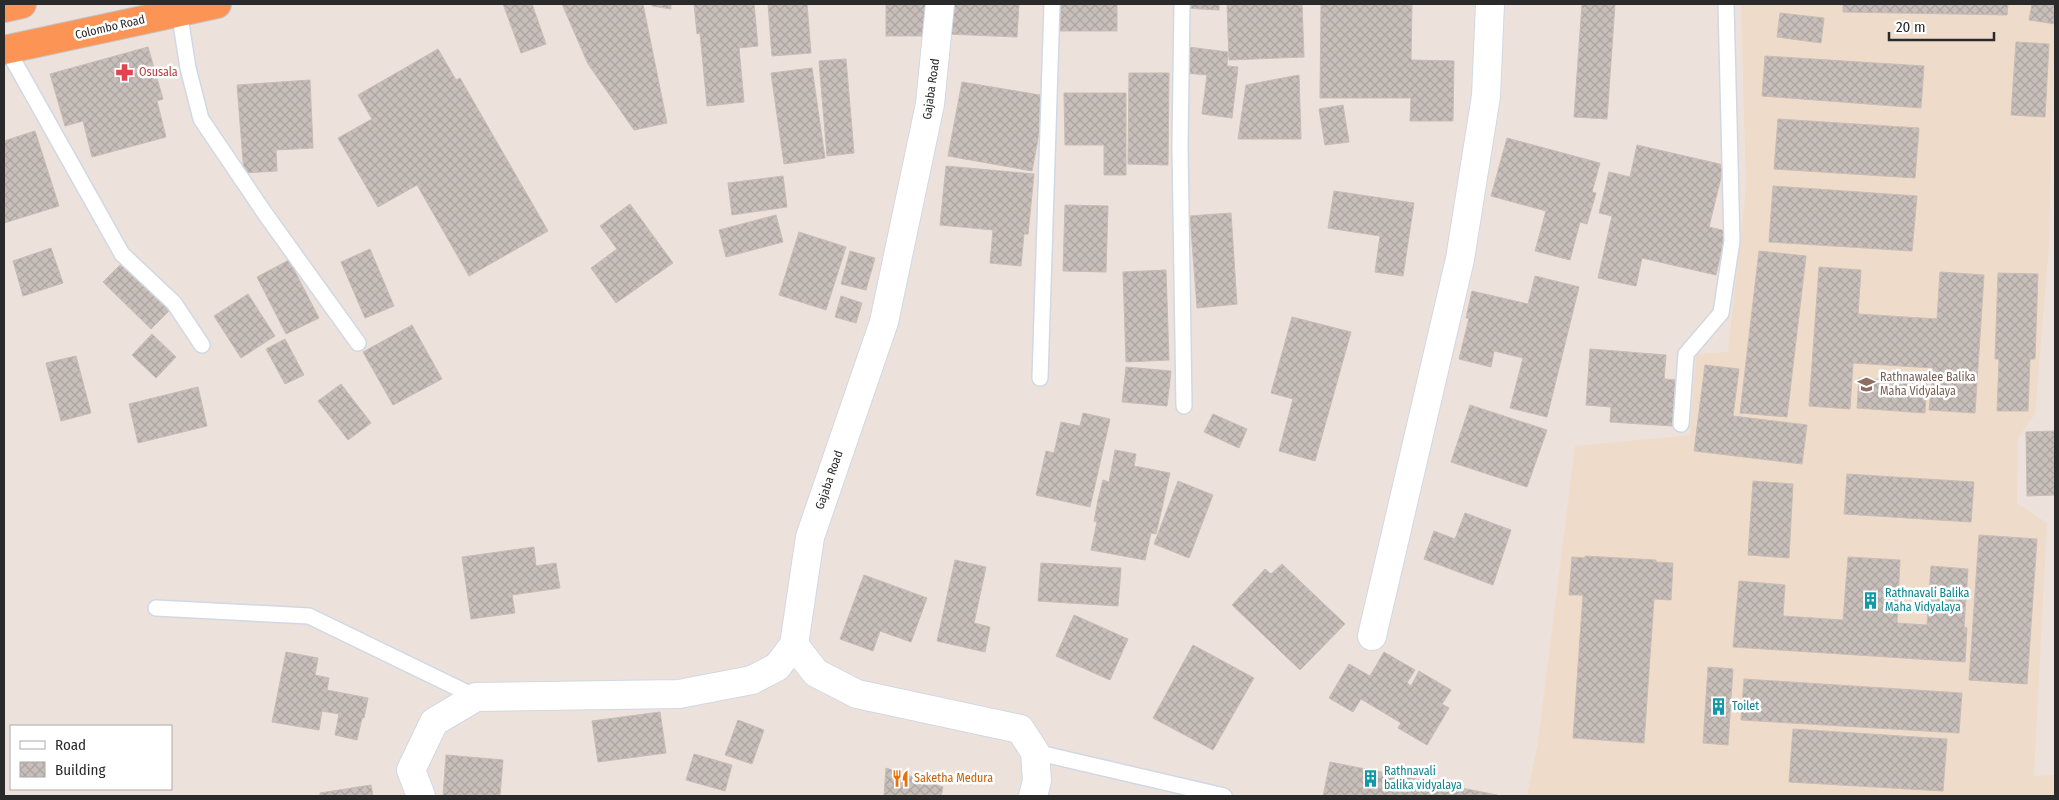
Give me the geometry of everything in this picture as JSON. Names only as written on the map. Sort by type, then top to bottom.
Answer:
[{"type":"highway","points":[[4,8],[22,4]]},
{"type":"highway","name":"Colombo Road","points":[[5,50],[217,4]]},
{"type":"street","name":"Gajaba Road","points":[[794,645],[810,537],[884,322],[930,104],[940,4]]},
{"type":"street","points":[[1372,636],[1460,259],[1486,96],[1490,4]]},
{"type":"street","points":[[421,796],[411,770],[434,722],[476,697],[679,694],[752,680],[777,667],[794,645],[816,674],[857,694],[1020,729],[1035,752],[1037,782],[1034,796]]},
{"type":"lane","points":[[1040,378],[1052,4]]},
{"type":"lane","points":[[1182,4],[1180,146],[1184,406]]},
{"type":"lane","points":[[1681,424],[1686,354],[1721,313],[1732,241],[1726,4]]},
{"type":"lane","points":[[179,11],[188,68],[201,120],[266,215],[358,343]]},
{"type":"lane","points":[[5,50],[122,254],[174,303],[202,345]]},
{"type":"lane","points":[[156,608],[309,616],[476,697]]},
{"type":"lane","points":[[1035,752],[1224,796]]},
{"type":"shaded area","name":"Rathnawalee Balika Maha Vidyalaya","points":[[1741,4],[2055,4],[2049,246],[2035,414],[2018,438],[2017,503],[2047,523],[2034,776],[2055,775],[2055,796],[1527,796],[1538,742],[1575,446],[1690,435],[1696,354],[1728,352],[1746,188]]},
{"type":"building","points":[[503,4],[532,4],[546,44],[521,53]]},
{"type":"building","points":[[562,4],[643,4],[667,123],[634,130],[588,64]]},
{"type":"building","points":[[651,4],[671,4],[671,9],[652,6]]},
{"type":"building","points":[[694,4],[754,4],[758,46],[739,48],[744,102],[707,106],[700,33],[697,34]]},
{"type":"building","points":[[768,4],[807,4],[811,53],[772,56]]},
{"type":"building","points":[[886,4],[934,4],[934,36],[886,36]]},
{"type":"building","points":[[949,4],[1019,4],[1017,37],[947,34]]},
{"type":"building","points":[[1060,4],[1117,4],[1117,31],[1060,31]]},
{"type":"building","points":[[1184,4],[1219,4],[1219,10],[1184,8]]},
{"type":"building","points":[[1227,4],[1302,4],[1304,57],[1229,60]]},
{"type":"building","points":[[1321,4],[1412,4],[1411,60],[1454,61],[1453,121],[1410,121],[1411,98],[1320,98]]},
{"type":"building","points":[[1582,4],[1615,4],[1607,119],[1574,117]]},
{"type":"building","points":[[1843,4],[2008,4],[2007,15],[1843,12]]},
{"type":"building","points":[[2032,4],[2055,4],[2055,24],[2029,20]]},
{"type":"building","points":[[1780,13],[1824,18],[1821,43],[1777,37]]},
{"type":"building","points":[[2016,42],[2049,44],[2045,117],[2011,115]]},
{"type":"building","points":[[148,47],[163,99],[157,101],[166,137],[92,157],[83,121],[65,126],[50,74]]},
{"type":"building","points":[[1188,47],[1228,52],[1227,66],[1238,67],[1232,118],[1202,114],[1207,75],[1185,73]]},
{"type":"building","points":[[438,49],[456,80],[460,78],[548,231],[469,276],[417,185],[378,207],[338,138],[372,119],[358,95]]},
{"type":"building","points":[[1765,56],[1924,66],[1921,108],[1762,96]]},
{"type":"building","points":[[846,59],[854,153],[827,156],[819,61]]},
{"type":"building","points":[[812,68],[825,158],[784,164],[771,73]]},
{"type":"building","points":[[1129,73],[1169,73],[1168,165],[1128,164]]},
{"type":"building","points":[[1299,75],[1301,139],[1238,139],[1246,85]]},
{"type":"building","points":[[310,80],[313,148],[276,150],[277,171],[244,173],[237,85]]},
{"type":"building","points":[[962,82],[1046,96],[1032,171],[948,156]]},
{"type":"building","points":[[1064,93],[1126,93],[1126,175],[1104,175],[1104,145],[1065,145]]},
{"type":"building","points":[[1343,105],[1349,142],[1325,145],[1319,109]]},
{"type":"building","points":[[1778,119],[1919,128],[1915,178],[1774,169]]},
{"type":"building","points":[[35,131],[59,206],[4,223],[4,141]]},
{"type":"building","points":[[1507,138],[1600,163],[1592,192],[1596,193],[1587,224],[1580,222],[1570,260],[1535,251],[1546,211],[1491,196]]},
{"type":"building","points":[[1637,145],[1724,165],[1709,227],[1726,231],[1716,275],[1642,258],[1636,286],[1598,278],[1612,216],[1599,213],[1609,172],[1630,177]]},
{"type":"building","points":[[946,166],[1034,174],[1028,234],[1024,234],[1021,266],[990,263],[993,230],[940,225]]},
{"type":"building","points":[[783,176],[787,207],[732,215],[728,183]]},
{"type":"building","points":[[1773,186],[1917,196],[1912,251],[1769,242]]},
{"type":"building","points":[[1334,191],[1414,203],[1403,276],[1375,272],[1380,236],[1328,228]]},
{"type":"building","points":[[630,204],[673,263],[616,303],[591,268],[617,249],[600,226]]},
{"type":"building","points":[[1065,205],[1108,206],[1106,272],[1063,271]]},
{"type":"building","points":[[1231,213],[1237,304],[1197,308],[1190,216]]},
{"type":"building","points":[[776,215],[783,242],[726,257],[719,230]]},
{"type":"building","points":[[799,232],[846,247],[826,310],[779,295]]},
{"type":"building","points":[[51,248],[63,283],[23,296],[13,261]]},
{"type":"building","points":[[370,249],[394,306],[365,318],[341,262]]},
{"type":"building","points":[[850,251],[875,258],[866,290],[841,284]]},
{"type":"building","points":[[1759,251],[1806,256],[1787,417],[1740,413]]},
{"type":"building","points":[[289,260],[319,318],[286,334],[257,277]]},
{"type":"building","points":[[123,262],[171,309],[151,329],[103,282]]},
{"type":"building","points":[[1819,267],[1861,270],[1858,314],[1937,319],[1940,272],[1984,275],[1975,413],[1929,410],[1933,368],[1853,363],[1850,409],[1809,406]]},
{"type":"building","points":[[1166,270],[1169,360],[1126,362],[1123,272]]},
{"type":"building","points":[[1998,273],[2038,274],[2035,359],[2030,359],[2028,411],[1997,411],[1999,359],[1995,359]]},
{"type":"building","points":[[1535,276],[1579,287],[1547,417],[1510,408],[1523,358],[1494,351],[1491,367],[1459,359],[1469,318],[1466,318],[1472,291],[1528,304]]},
{"type":"building","points":[[248,294],[275,336],[241,358],[214,316]]},
{"type":"building","points":[[841,296],[862,303],[856,323],[835,317]]},
{"type":"building","points":[[1292,317],[1351,332],[1315,461],[1279,451],[1293,399],[1271,393]]},
{"type":"building","points":[[412,325],[442,379],[393,405],[363,352]]},
{"type":"building","points":[[152,334],[176,357],[156,378],[132,355]]},
{"type":"building","points":[[285,339],[304,375],[285,384],[266,349]]},
{"type":"building","points":[[1590,349],[1666,355],[1664,379],[1677,380],[1673,426],[1610,422],[1611,407],[1586,405]]},
{"type":"building","points":[[76,356],[91,413],[61,421],[46,363]]},
{"type":"building","points":[[1705,365],[1739,369],[1733,416],[1807,425],[1802,464],[1694,451]]},
{"type":"building","points":[[1126,367],[1171,371],[1167,406],[1122,402]]},
{"type":"building","points":[[1859,378],[1927,383],[1925,413],[1857,408]]},
{"type":"building","points":[[341,384],[371,423],[348,440],[318,401]]},
{"type":"building","points":[[198,387],[207,426],[138,443],[129,404]]},
{"type":"building","points":[[1470,405],[1547,430],[1527,487],[1451,462]]},
{"type":"building","points":[[1083,413],[1110,419],[1090,507],[1036,495],[1046,451],[1054,453],[1061,422],[1080,426]]},
{"type":"building","points":[[1213,414],[1247,429],[1239,448],[1204,432]]},
{"type":"building","points":[[2055,431],[2055,495],[2027,496],[2026,432]]},
{"type":"building","points":[[1115,450],[1136,454],[1134,466],[1170,473],[1156,534],[1151,533],[1145,560],[1091,550],[1097,522],[1094,521],[1098,500],[1103,480],[1109,482]]},
{"type":"building","points":[[1847,474],[1974,482],[1971,522],[1844,514]]},
{"type":"building","points":[[1178,481],[1213,495],[1189,558],[1154,544]]},
{"type":"building","points":[[1753,481],[1793,484],[1789,558],[1748,555]]},
{"type":"building","points":[[1465,513],[1511,530],[1493,585],[1424,559],[1434,531],[1455,539]]},
{"type":"building","points":[[1979,535],[2037,539],[2027,684],[1969,680]]},
{"type":"building","points":[[534,547],[536,566],[556,563],[560,588],[512,595],[515,613],[471,619],[462,557]]},
{"type":"building","points":[[1585,556],[1656,560],[1656,562],[1673,563],[1671,600],[1654,599],[1644,743],[1573,738],[1583,595],[1569,595],[1572,557],[1585,558]]},
{"type":"building","name":"Rathnavali Balika Maha Vidyalaya","points":[[1848,557],[1900,560],[1897,623],[1927,625],[1931,566],[1968,569],[1964,627],[1967,628],[1965,662],[1733,647],[1739,581],[1785,585],[1783,616],[1843,620]]},
{"type":"building","points":[[955,560],[986,567],[974,623],[990,627],[985,652],[937,641]]},
{"type":"building","points":[[1041,563],[1121,568],[1118,606],[1038,601]]},
{"type":"building","points":[[1282,564],[1345,624],[1300,670],[1232,605],[1265,569],[1271,574]]},
{"type":"building","points":[[864,575],[927,598],[911,642],[880,631],[873,651],[840,639]]},
{"type":"building","points":[[1074,615],[1128,639],[1110,680],[1056,656]]},
{"type":"building","points":[[1193,645],[1254,678],[1213,750],[1153,718]]},
{"type":"building","points":[[286,652],[318,658],[315,675],[329,678],[327,690],[368,698],[357,740],[335,735],[339,714],[322,711],[319,730],[272,722]]},
{"type":"building","points":[[1384,652],[1415,670],[1407,683],[1411,686],[1419,671],[1451,690],[1442,704],[1449,708],[1427,745],[1398,728],[1401,723],[1361,699],[1353,712],[1329,698],[1349,664],[1370,676]]},
{"type":"building","name":"Toilet","points":[[1708,667],[1733,669],[1728,745],[1703,743]]},
{"type":"building","points":[[1744,679],[1962,693],[1959,733],[1741,720]]},
{"type":"building","points":[[660,712],[666,753],[598,762],[592,721]]},
{"type":"building","points":[[738,720],[764,730],[752,764],[725,755]]},
{"type":"building","points":[[1793,729],[1947,739],[1943,791],[1789,782]]},
{"type":"building","points":[[694,754],[732,765],[725,791],[686,780]]},
{"type":"building","points":[[446,755],[503,760],[500,796],[443,796]]},
{"type":"building","name":"Rathnavali balika vidyalaya","points":[[1330,762],[1497,795],[1323,796]]},
{"type":"building","name":"Saketha Medura","points":[[886,768],[943,787],[941,796],[884,796]]},
{"type":"building","points":[[371,785],[373,796],[320,796],[320,793]]},
{"type":"place","name":"Osusala","points":[[125,72]]},
{"type":"place","name":"Rathnawalee Balika Maha Vidyalaya","points":[[1866,384]]},
{"type":"place","name":"Rathnavali Balika Maha Vidyalaya","points":[[1871,600]]},
{"type":"place","name":"Toilet","points":[[1718,706]]},
{"type":"place","name":"Saketha Medura","points":[[900,778]]},
{"type":"place","name":"Rathnavali balika vidyalaya","points":[[1370,778]]}]
